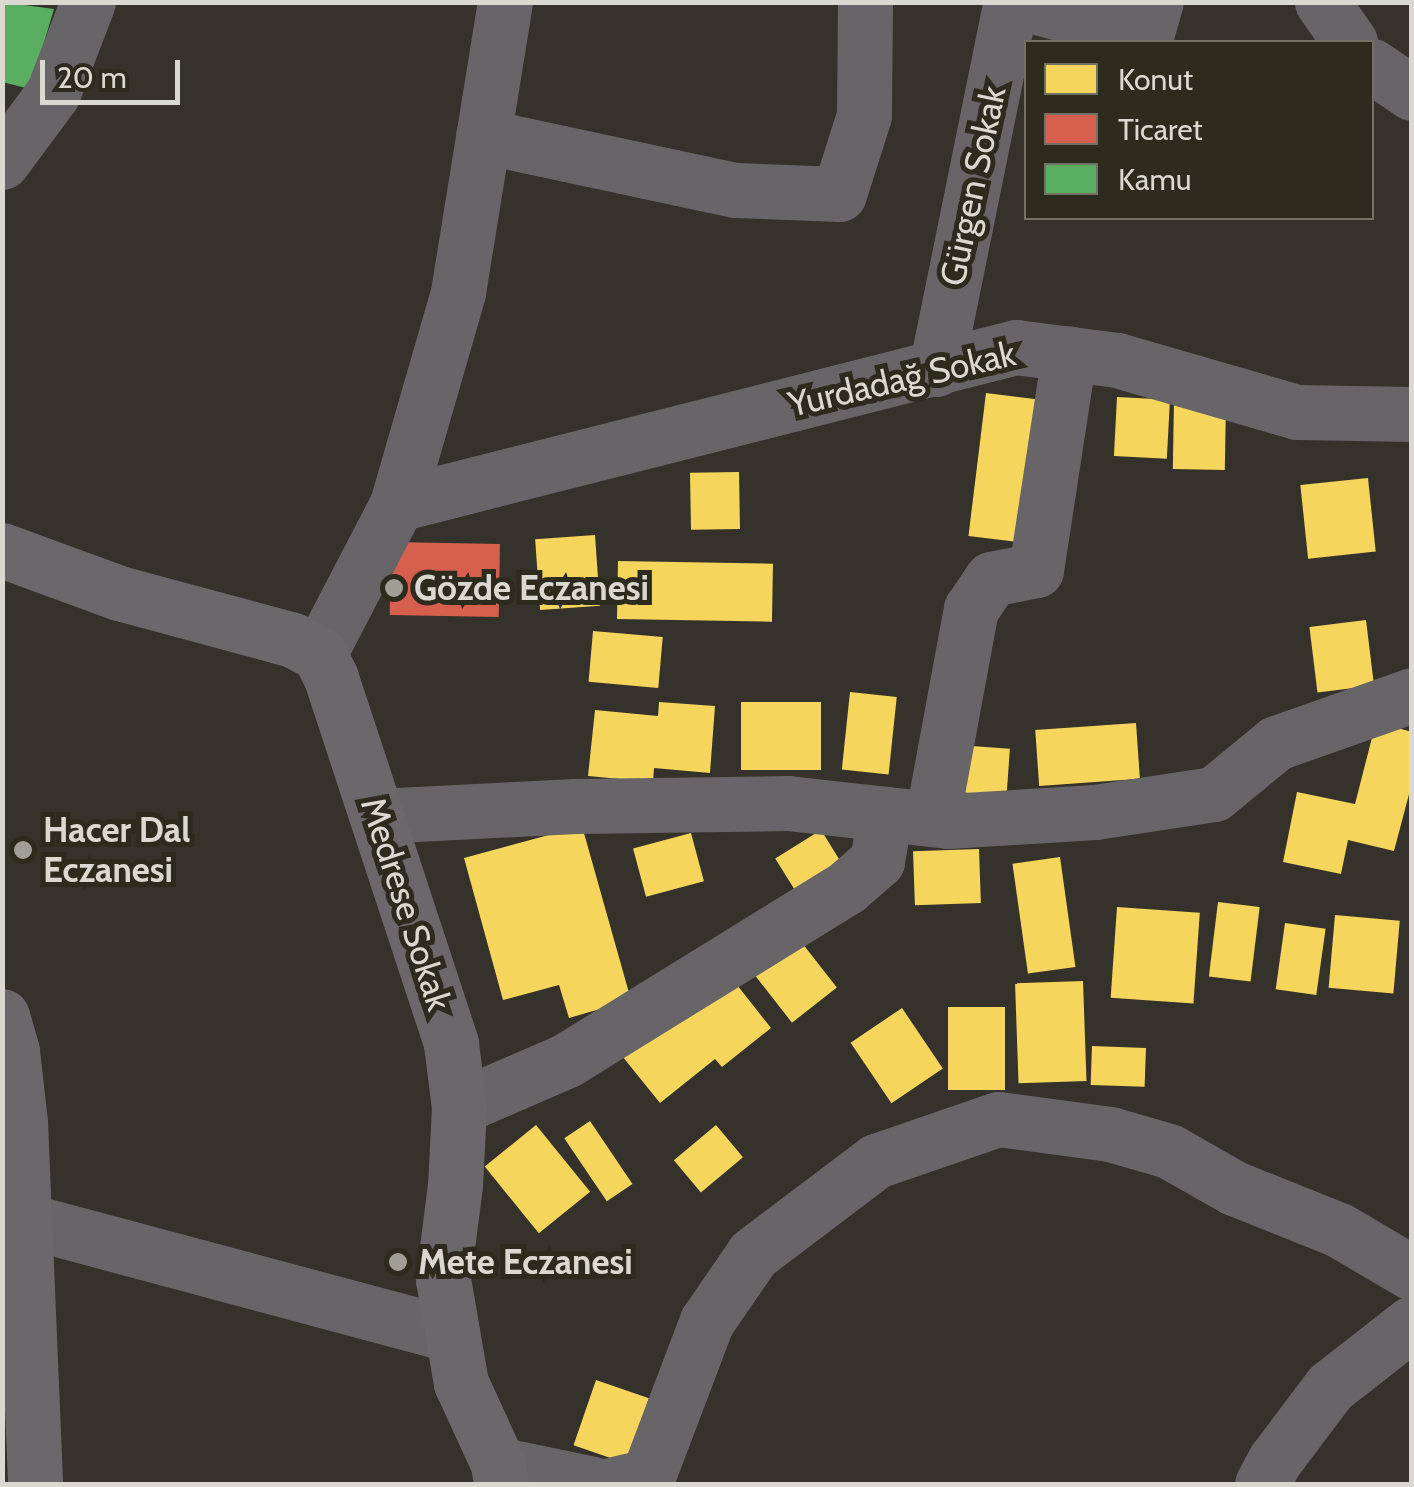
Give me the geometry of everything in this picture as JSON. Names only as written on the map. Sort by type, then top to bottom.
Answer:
[{"type":"street","points":[[2,162],[54,93],[88,2]]},
{"type":"street","points":[[2,550],[118,592],[293,640],[318,654],[397,504],[458,292],[505,2]]},
{"type":"street","points":[[483,136],[735,190],[839,194],[864,115],[865,2]]},
{"type":"street","points":[[1014,2],[1146,36],[1156,2]]},
{"type":"street","name":"Gürgen Sokak","points":[[936,369],[1014,2]]},
{"type":"street","points":[[1322,2],[1349,40]]},
{"type":"street","points":[[1374,67],[1412,93]]},
{"type":"street","name":"Yurdadağ Sokak","points":[[397,504],[1016,347],[1117,360],[1297,412],[1412,414]]},
{"type":"street","points":[[459,1107],[568,1060],[847,887],[877,861],[908,816],[971,609],[991,578],[1036,570],[1069,354]]},
{"type":"street","name":"Medrese Sokak","points":[[318,654],[332,678],[451,1044],[459,1107],[443,1280],[461,1383],[500,1474]]},
{"type":"street","points":[[377,816],[576,806],[788,803],[908,816],[1095,812],[1214,794],[1276,743],[1412,695]]},
{"type":"street","points":[[2,1016],[12,1050],[20,1122],[24,1220],[18,1423],[35,1484]]},
{"type":"street","points":[[614,1484],[648,1476],[707,1320],[753,1254],[876,1161],[998,1119],[1110,1134],[1169,1152],[1234,1188],[1339,1230],[1412,1273]]},
{"type":"street","points":[[24,1220],[450,1334]]},
{"type":"street","points":[[1262,1484],[1274,1460],[1330,1387],[1412,1323]]},
{"type":"street","points":[[500,1474],[594,1484]]},
{"type":"building: Konut","points":[[986,393],[1043,400],[1025,543],[968,536]]},
{"type":"building: Konut","points":[[1117,397],[1170,400],[1167,459],[1114,456]]},
{"type":"building: Konut","points":[[1174,401],[1226,402],[1225,470],[1173,469]]},
{"type":"building: Konut","points":[[739,472],[740,529],[691,530],[690,473]]},
{"type":"building: Konut","points":[[1368,478],[1376,552],[1308,559],[1300,485]]},
{"type":"building: Konut","points":[[595,535],[600,606],[540,610],[535,539]]},
{"type":"building: Konut","points":[[618,561],[773,564],[772,622],[617,619]]},
{"type":"building: Konut","points":[[1366,620],[1374,686],[1317,692],[1309,627]]},
{"type":"building: Konut","points":[[593,631],[663,637],[658,688],[589,682]]},
{"type":"building: Konut","points":[[850,692],[897,697],[889,774],[842,770]]},
{"type":"building: Konut","points":[[659,702],[715,706],[710,773],[654,768],[653,782],[588,776],[595,710],[658,716]]},
{"type":"building: Konut","points":[[741,702],[821,702],[821,770],[741,770]]},
{"type":"building: Konut","points":[[1376,722],[1412,732],[1412,783],[1394,851],[1348,840],[1341,874],[1283,862],[1297,792],[1355,804]]},
{"type":"building: Konut","points":[[1136,723],[1140,779],[1039,786],[1035,730]]},
{"type":"building: Konut","points":[[958,745],[1010,749],[1007,796],[955,792]]},
{"type":"building: Konut","points":[[582,826],[631,1000],[569,1018],[559,985],[503,1000],[464,858]]},
{"type":"building: Konut","points":[[821,830],[845,868],[799,897],[775,859]]},
{"type":"building: Konut","points":[[691,833],[704,881],[646,897],[633,849]]},
{"type":"building: Konut","points":[[979,849],[981,903],[915,905],[913,851]]},
{"type":"building: Konut","points":[[1060,857],[1075,967],[1028,974],[1012,864]]},
{"type":"building: Konut","points":[[1218,902],[1260,907],[1251,982],[1209,976]]},
{"type":"building: Konut","points":[[1117,907],[1200,913],[1193,1004],[1111,998]]},
{"type":"building: Konut","points":[[1335,915],[1400,921],[1393,993],[1329,988]]},
{"type":"building: Konut","points":[[1285,923],[1326,929],[1316,995],[1276,989]]},
{"type":"building: Konut","points":[[795,934],[837,988],[792,1023],[750,969]]},
{"type":"building: Konut","points":[[726,971],[771,1028],[722,1067],[715,1059],[660,1103],[618,1051]]},
{"type":"building: Konut","points":[[1083,981],[1086,1081],[1019,1083],[1015,983]]},
{"type":"building: Konut","points":[[948,1007],[1005,1007],[1005,1090],[948,1090]]},
{"type":"building: Konut","points":[[902,1008],[943,1069],[891,1103],[851,1043]]},
{"type":"building: Konut","points":[[1092,1046],[1146,1048],[1145,1087],[1091,1085]]},
{"type":"building: Konut","points":[[590,1121],[632,1184],[607,1201],[564,1138]]},
{"type":"building: Konut","points":[[536,1125],[590,1192],[539,1233],[485,1167]]},
{"type":"building: Konut","points":[[716,1125],[743,1157],[701,1193],[674,1160]]},
{"type":"building: Konut","points":[[596,1380],[649,1398],[626,1463],[574,1445]]},
{"type":"building: Ticaret","points":[[391,542],[500,544],[499,617],[390,615]]},
{"type":"building: Kamu","points":[[2,2],[54,9],[30,89],[2,82]]},
{"type":"place","name":"Gözde Eczanesi","points":[[394,588]]},
{"type":"place","name":"Hacer Dal Eczanesi","points":[[23,850]]},
{"type":"place","name":"Mete Eczanesi","points":[[398,1262]]}]
